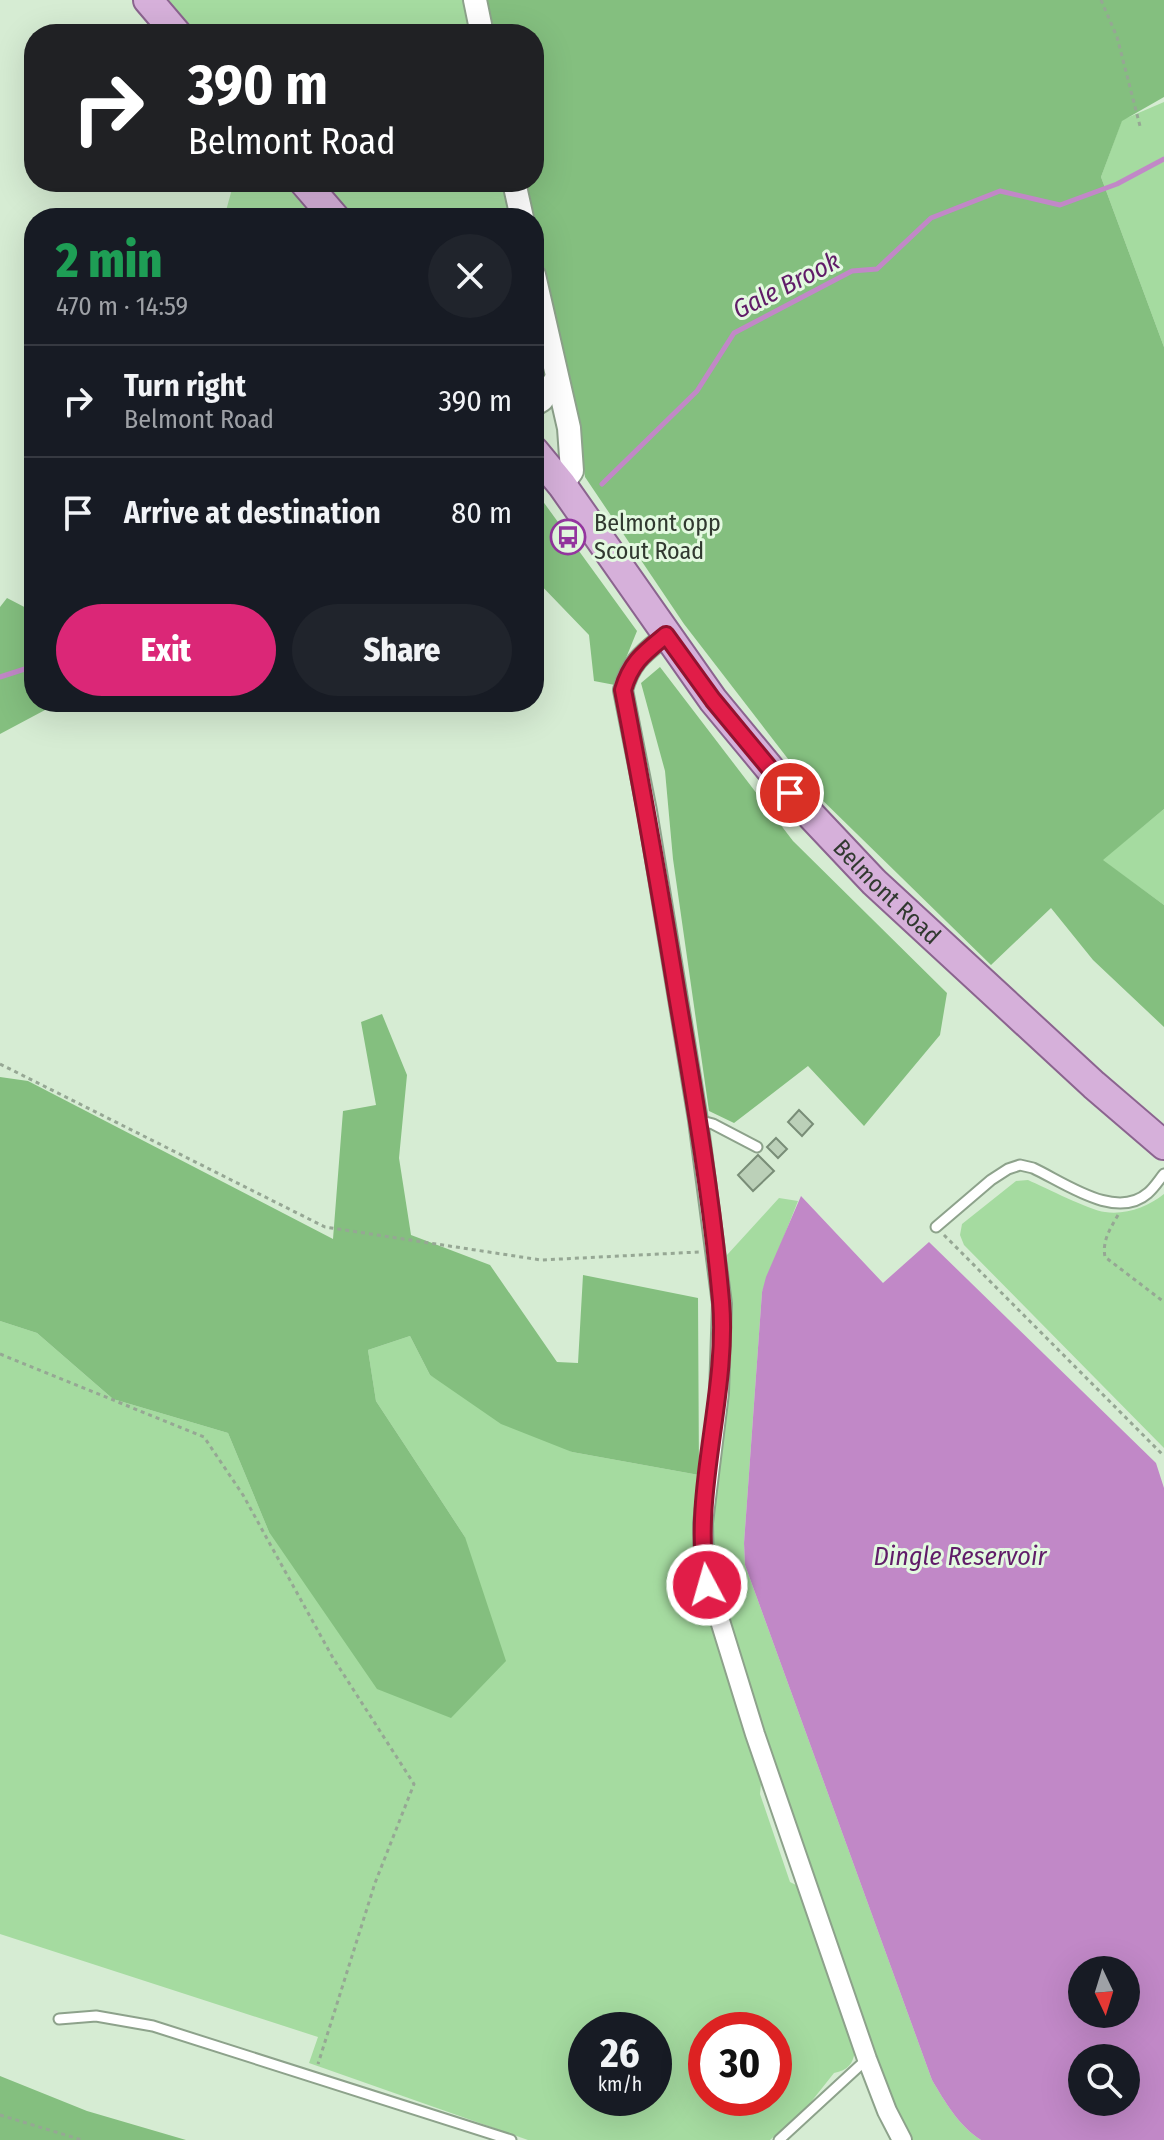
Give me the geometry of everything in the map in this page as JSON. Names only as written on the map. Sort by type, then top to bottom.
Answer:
[{"type":"main road","points":[[148,0],[168,24]]},
{"type":"main road","points":[[313,192],[326,208]]},
{"type":"main road","name":"Belmont Road","points":[[544,463],[713,700],[790,793],[874,882],[1094,1085],[1164,1145]]},
{"type":"street","points":[[475,0],[480,24]]},
{"type":"street","points":[[544,322],[569,428],[572,471],[562,485]]},
{"type":"street","points":[[544,397],[556,379]]},
{"type":"street","points":[[666,635],[638,658],[628,671],[623,690],[647,811],[698,1120],[722,1304],[719,1393],[703,1523],[704,1569],[755,1734],[867,2059],[902,2140]]},
{"type":"lane","points":[[698,1120],[713,1124],[757,1147]]},
{"type":"lane","points":[[936,1227],[991,1180],[1020,1165],[1033,1168],[1103,1202],[1125,1204],[1148,1193],[1164,1174]]},
{"type":"lane","points":[[59,2019],[96,2016],[143,2023],[511,2140]]},
{"type":"lane","points":[[779,2140],[867,2059]]},
{"type":"path","points":[[1101,0],[1117,37],[1140,126]]},
{"type":"path","points":[[0,1064],[325,1227],[541,1260],[715,1250]]},
{"type":"path","points":[[1125,1204],[1107,1234],[1103,1247],[1105,1257],[1164,1302]]},
{"type":"path","points":[[936,1227],[1164,1456]]},
{"type":"path","points":[[0,1354],[204,1437],[243,1495],[333,1658],[414,1784],[375,1883],[314,2076]]},
{"type":"path","points":[[0,2115],[82,2140]]},
{"type":"green space","points":[[148,0],[483,0],[487,24],[168,24]]},
{"type":"green space","points":[[486,0],[1164,0],[1164,97],[1122,121],[1101,177],[1164,347],[1164,809],[1103,860],[1164,905],[1164,1027],[1093,960],[1051,908],[991,965],[812,790],[684,624],[585,477],[579,432],[544,267],[544,208],[532,208],[528,192],[544,192],[544,24],[492,24]]},
{"type":"green space","points":[[1164,102],[1164,347],[1101,177],[1122,120]]},
{"type":"green space","points":[[231,192],[292,192],[305,208],[227,208]]},
{"type":"green space","points":[[313,192],[520,192],[523,208],[326,208]]},
{"type":"green space","points":[[544,503],[637,631],[615,685],[594,681],[589,635],[544,588]]},
{"type":"green space","points":[[7,598],[24,607],[24,712],[41,712],[0,734],[0,607]]},
{"type":"green space","points":[[660,667],[793,841],[947,993],[940,1035],[864,1126],[808,1066],[734,1123],[709,1111],[673,859],[665,771],[641,683]]},
{"type":"green space","points":[[1164,809],[1164,905],[1102,860]]},
{"type":"green space","points":[[382,1014],[407,1075],[399,1158],[411,1235],[490,1265],[557,1362],[578,1363],[583,1275],[698,1298],[699,1475],[572,1452],[501,1424],[430,1375],[410,1336],[368,1350],[376,1401],[465,1537],[506,1661],[451,1718],[377,1689],[269,1532],[228,1433],[113,1399],[37,1333],[0,1321],[0,1077],[28,1081],[333,1239],[343,1111],[376,1105],[361,1022]]},
{"type":"green space","points":[[1028,1180],[1105,1212],[1136,1209],[1164,1194],[1164,1448],[964,1245],[960,1235],[962,1224],[1016,1181]]},
{"type":"green space","points":[[779,1198],[798,1201],[762,1292],[745,1565],[932,2080],[959,2121],[981,2140],[910,2140],[893,2106],[710,1571],[713,1508],[728,1367],[727,1255]]},
{"type":"green space","points":[[0,1321],[37,1333],[113,1399],[228,1433],[269,1532],[465,1537],[376,1401],[368,1350],[410,1336],[430,1375],[572,1452],[699,1475],[695,1550],[752,1748],[761,1784],[760,1794],[790,1882],[798,1886],[855,2051],[849,2066],[834,2073],[807,2107],[770,2140],[528,2140],[309,2063],[318,2037],[0,1934]]},
{"type":"green space","points":[[0,2076],[87,2111],[186,2140],[0,2140]]},
{"type":"water","name":"Dingle Reservoir","points":[[801,1196],[883,1283],[929,1242],[1156,1463],[1164,1488],[1164,2140],[981,2140],[959,2121],[932,2080],[745,1565],[762,1292]]},
{"type":"building","points":[[799,1110],[813,1124],[802,1136],[788,1122]]},
{"type":"building","points":[[776,1138],[787,1149],[778,1158],[767,1147]]},
{"type":"building","points":[[758,1155],[774,1171],[753,1191],[738,1175]]},
{"type":"waterway","name":"Gale Brook","points":[[602,484],[697,391],[734,333],[852,271],[877,269],[931,218],[1000,191],[1060,205],[1117,184],[1164,159]]},
{"type":"waterway","name":"Gale Brook","points":[[0,677],[24,669]]},
{"type":"place","name":"Belmont opp Scout Road","points":[[568,537]]},
{"type":"route","points":[[707,1585],[703,1523],[719,1393],[722,1304],[698,1120],[647,811],[623,690],[628,671],[638,658],[666,635],[713,700],[790,793]]}]
